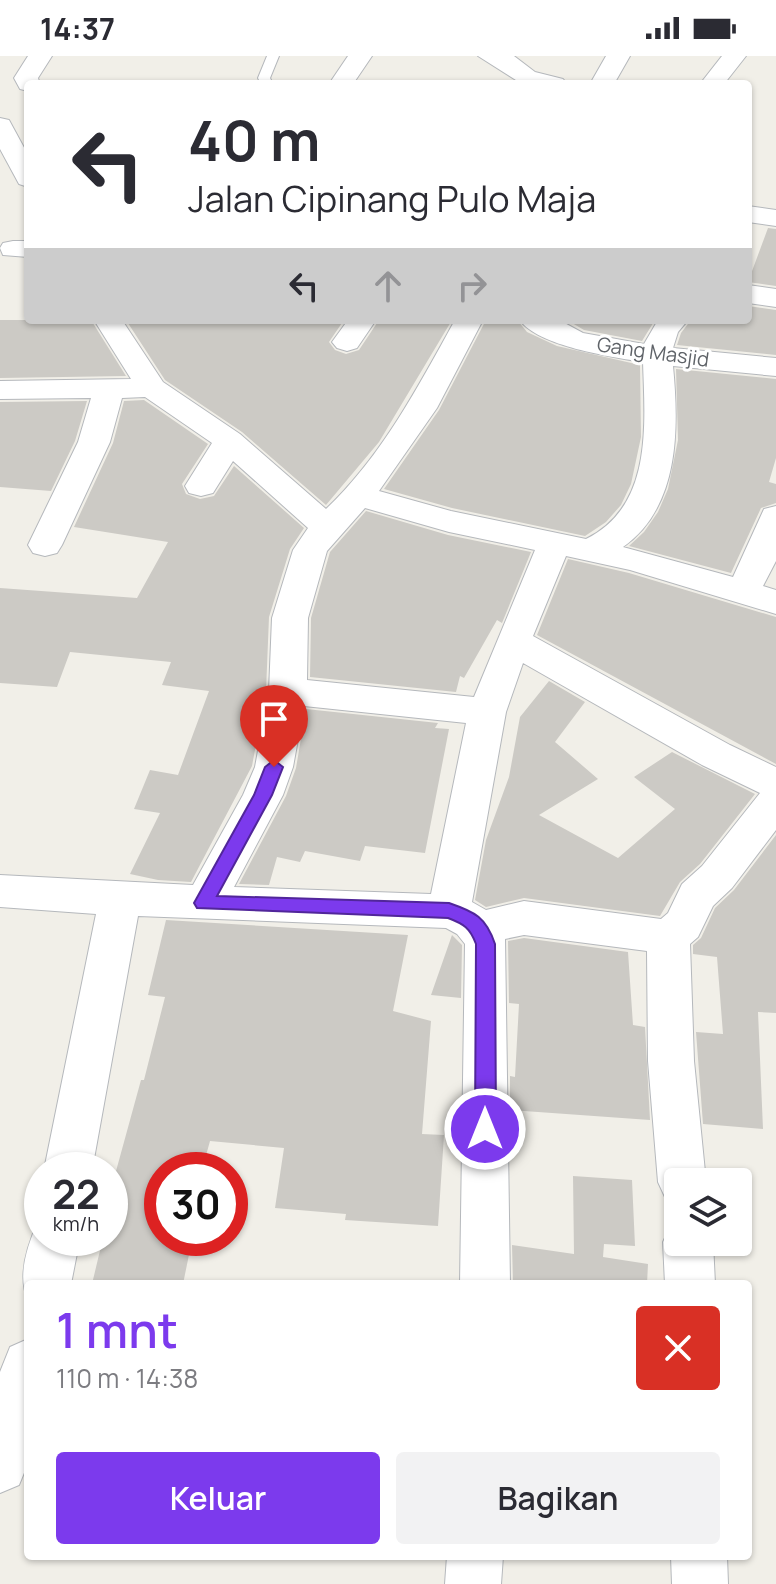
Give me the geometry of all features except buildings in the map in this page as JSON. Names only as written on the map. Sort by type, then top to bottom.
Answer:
[{"type":"street","points":[[27,80],[40,56]]},
{"type":"street","points":[[344,80],[360,56]]},
{"type":"street","points":[[490,56],[506,61],[527,77],[539,80]]},
{"type":"street","points":[[604,80],[618,56]]},
{"type":"street","points":[[715,80],[734,56]]},
{"type":"street","points":[[4,114],[24,168]]},
{"type":"street","points":[[752,215],[776,218]]},
{"type":"street","points":[[752,295],[776,298]]},
{"type":"street","points":[[111,324],[152,388],[229,441],[327,527]]},
{"type":"street","points":[[204,903],[263,795],[274,767],[288,691],[287,642],[294,598],[310,550],[327,527],[359,496],[422,408],[467,324]]},
{"type":"street","name":"Gang Masjid","points":[[542,324],[574,339],[655,354],[776,367]]},
{"type":"street","points":[[591,550],[621,532],[643,508],[652,488],[661,418],[655,354],[669,324]]},
{"type":"street","points":[[0,390],[152,388]]},
{"type":"street","points":[[45,545],[85,465],[109,389]]},
{"type":"street","points":[[201,486],[229,441]]},
{"type":"street","points":[[359,496],[449,521],[591,550],[760,596],[766,547],[776,516]]},
{"type":"street","points":[[485,1280],[486,944],[464,919],[487,712],[555,542]]},
{"type":"street","points":[[513,641],[703,748],[776,784]]},
{"type":"street","points":[[288,691],[487,712]]},
{"type":"street","points":[[0,891],[464,919],[524,918],[668,937],[683,925],[697,896],[717,877],[776,801]]},
{"type":"street","points":[[71,1152],[120,899]]},
{"type":"street","points":[[668,937],[671,1061],[681,1168]]},
{"type":"street","points":[[47,1280],[51,1256]]},
{"type":"street","points":[[689,1256],[690,1280]]},
{"type":"street","points":[[0,1466],[24,1379]]},
{"type":"street","points":[[473,1584],[475,1560]]},
{"type":"street","points":[[699,1560],[700,1584]]},
{"type":"lane","points":[[265,80],[273,56]]},
{"type":"route","points":[[274,767],[263,795],[204,903],[449,911],[471,919],[480,928],[486,944],[485,1129]]}]
